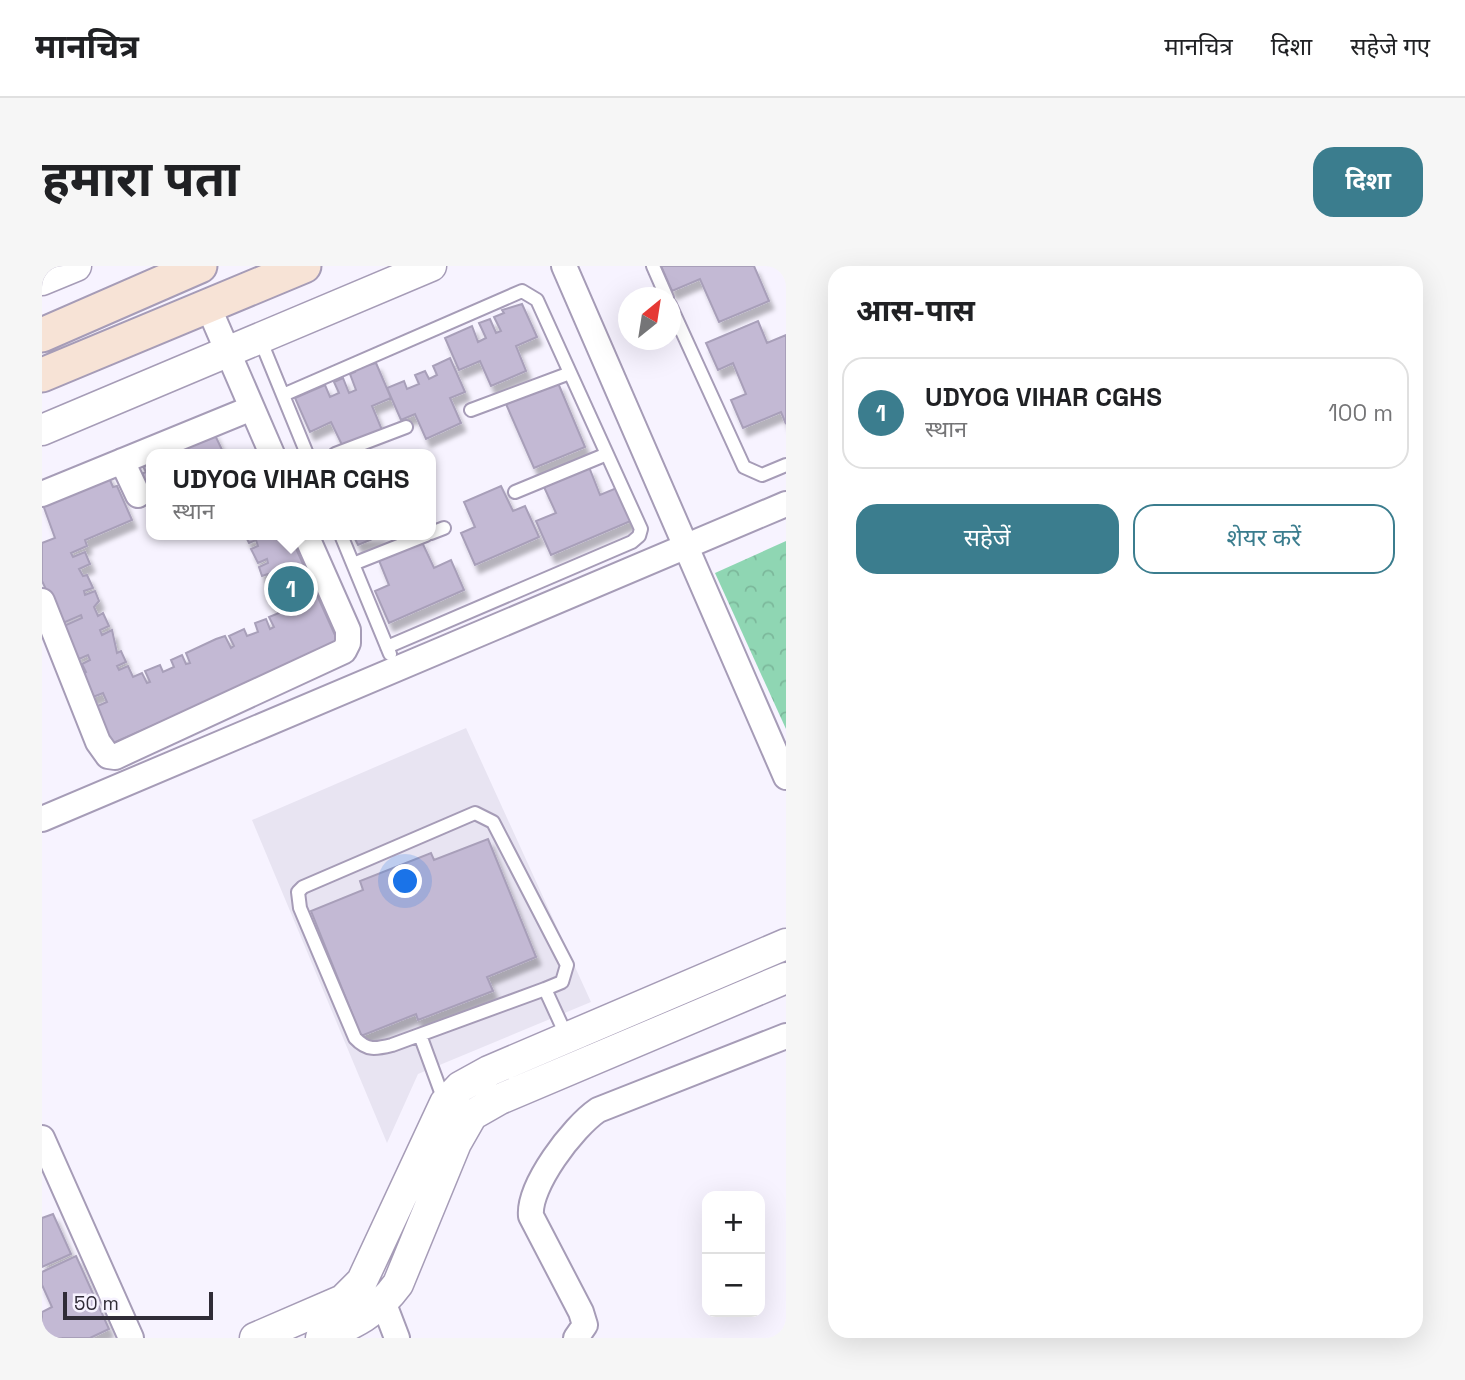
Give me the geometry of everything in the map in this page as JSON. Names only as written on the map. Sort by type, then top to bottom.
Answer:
[{"type":"main road","points":[[42,335],[200,266]]},
{"type":"main road","points":[[42,375],[304,266]]},
{"type":"street","points":[[42,430],[430,266]]},
{"type":"street","points":[[564,266],[786,777]]},
{"type":"street","points":[[208,306],[270,449]]},
{"type":"street","points":[[151,449],[252,408]]},
{"type":"street","points":[[42,494],[146,451]]},
{"type":"street","points":[[122,461],[138,495]]},
{"type":"street","points":[[42,819],[392,658],[686,546],[786,504]]},
{"type":"street","points":[[42,601],[98,742],[108,756],[115,757],[344,651],[348,643],[348,630],[308,540]]},
{"type":"street","points":[[256,1338],[343,1300],[362,1281],[445,1103],[474,1077],[786,944]]},
{"type":"street","points":[[321,1338],[358,1323],[384,1304],[398,1283],[456,1143],[472,1115],[500,1100],[786,978]]},
{"type":"street","points":[[576,1338],[585,1325],[581,1312],[531,1216],[530,1202],[569,1137],[585,1119],[598,1111],[786,1036]]},
{"type":"street","points":[[42,1138],[131,1338]]},
{"type":"street","points":[[42,1174],[45,1173],[117,1338]]},
{"type":"street","points":[[384,1304],[397,1338]]},
{"type":"lane","points":[[653,266],[662,287]]},
{"type":"lane","points":[[283,395],[522,291],[537,300],[641,529],[639,536],[392,658],[343,540]]},
{"type":"lane","points":[[681,329],[744,467],[751,473],[762,475],[786,465]]},
{"type":"lane","points":[[259,338],[305,449]]},
{"type":"lane","points":[[471,410],[570,373]]},
{"type":"lane","points":[[348,449],[405,427]]},
{"type":"lane","points":[[515,492],[607,454]]},
{"type":"lane","points":[[354,564],[414,540]]},
{"type":"lane","points":[[475,813],[493,822],[567,965],[562,982],[545,989],[376,1049],[363,1047],[355,1038],[300,908],[298,892],[303,887],[475,813]]},
{"type":"lane","points":[[545,989],[567,1038]]},
{"type":"lane","points":[[419,1035],[445,1103]]},
{"type":"shaded area","points":[[466,728],[591,1002],[418,1074],[387,1143],[252,820]]},
{"type":"green space","points":[[786,541],[786,729],[715,573]]},
{"type":"building","points":[[661,266],[754,266],[769,301],[719,322],[700,279],[681,287],[670,287]]},
{"type":"building","points":[[522,304],[537,337],[516,346],[526,371],[491,386],[480,361],[459,370],[445,338],[472,326],[478,342],[486,338],[479,323],[490,319],[496,333],[501,331],[494,317],[504,313],[502,310]]},
{"type":"building","points":[[758,321],[767,343],[786,335],[786,424],[781,412],[743,428],[731,400],[746,394],[733,363],[718,370],[706,343]]},
{"type":"building","points":[[450,358],[465,392],[450,398],[461,423],[426,439],[415,414],[401,420],[387,388],[404,381],[407,389],[419,384],[415,375],[425,371],[429,379],[437,375],[433,366]]},
{"type":"building","points":[[376,363],[391,398],[372,406],[382,430],[343,447],[331,422],[310,432],[295,398],[325,385],[330,397],[339,393],[334,382],[343,378],[349,393],[356,390],[350,374],[355,372],[354,369]]},
{"type":"building","points":[[558,383],[585,447],[534,468],[506,404]]},
{"type":"building","points":[[213,431],[222,449],[186,449]]},
{"type":"building","points":[[146,456],[146,472],[139,459]]},
{"type":"building","points":[[589,467],[600,495],[619,487],[633,520],[551,555],[536,521],[556,513],[544,487]]},
{"type":"building","points":[[146,472],[146,491],[139,475]]},
{"type":"building","points":[[107,473],[113,487],[117,486],[132,520],[85,540],[87,546],[71,553],[73,557],[85,552],[90,564],[79,569],[83,576],[87,575],[93,588],[84,591],[85,595],[95,591],[99,601],[94,607],[98,616],[103,613],[109,626],[100,630],[102,635],[112,630],[117,653],[121,651],[126,662],[117,666],[119,670],[128,666],[133,677],[142,673],[147,683],[150,682],[145,671],[160,665],[163,672],[174,667],[171,660],[182,655],[186,664],[190,663],[186,653],[216,639],[225,636],[231,648],[234,646],[229,636],[244,629],[247,636],[258,632],[255,623],[266,619],[270,629],[274,627],[269,617],[279,613],[274,603],[285,599],[283,596],[273,601],[267,587],[273,585],[268,574],[262,576],[259,567],[268,563],[267,559],[258,563],[251,549],[258,546],[256,540],[292,540],[339,644],[104,747],[88,710],[107,702],[103,693],[88,699],[81,675],[86,672],[82,664],[90,660],[88,655],[79,659],[75,651],[68,654],[57,629],[82,618],[81,615],[56,626],[52,602],[42,581],[42,543],[55,538],[42,502]]},
{"type":"building","points":[[501,486],[513,511],[525,506],[539,537],[475,565],[461,533],[475,527],[464,502]]},
{"type":"building","points":[[356,540],[370,540],[358,545]]},
{"type":"building","points":[[421,540],[434,568],[451,560],[464,590],[389,623],[375,591],[389,585],[378,558]]},
{"type":"building","points":[[488,839],[536,957],[487,977],[493,991],[418,1020],[416,1014],[361,1036],[311,911],[363,890],[360,881],[431,853],[434,860]]},
{"type":"building","points":[[53,1214],[71,1254],[42,1267],[42,1218]]},
{"type":"building","points":[[76,1256],[109,1329],[90,1338],[42,1338],[42,1312],[52,1307],[42,1285],[42,1272]]},
{"type":"place","name":"UDYOG VIHAR CGHS","points":[[291,589]]}]
